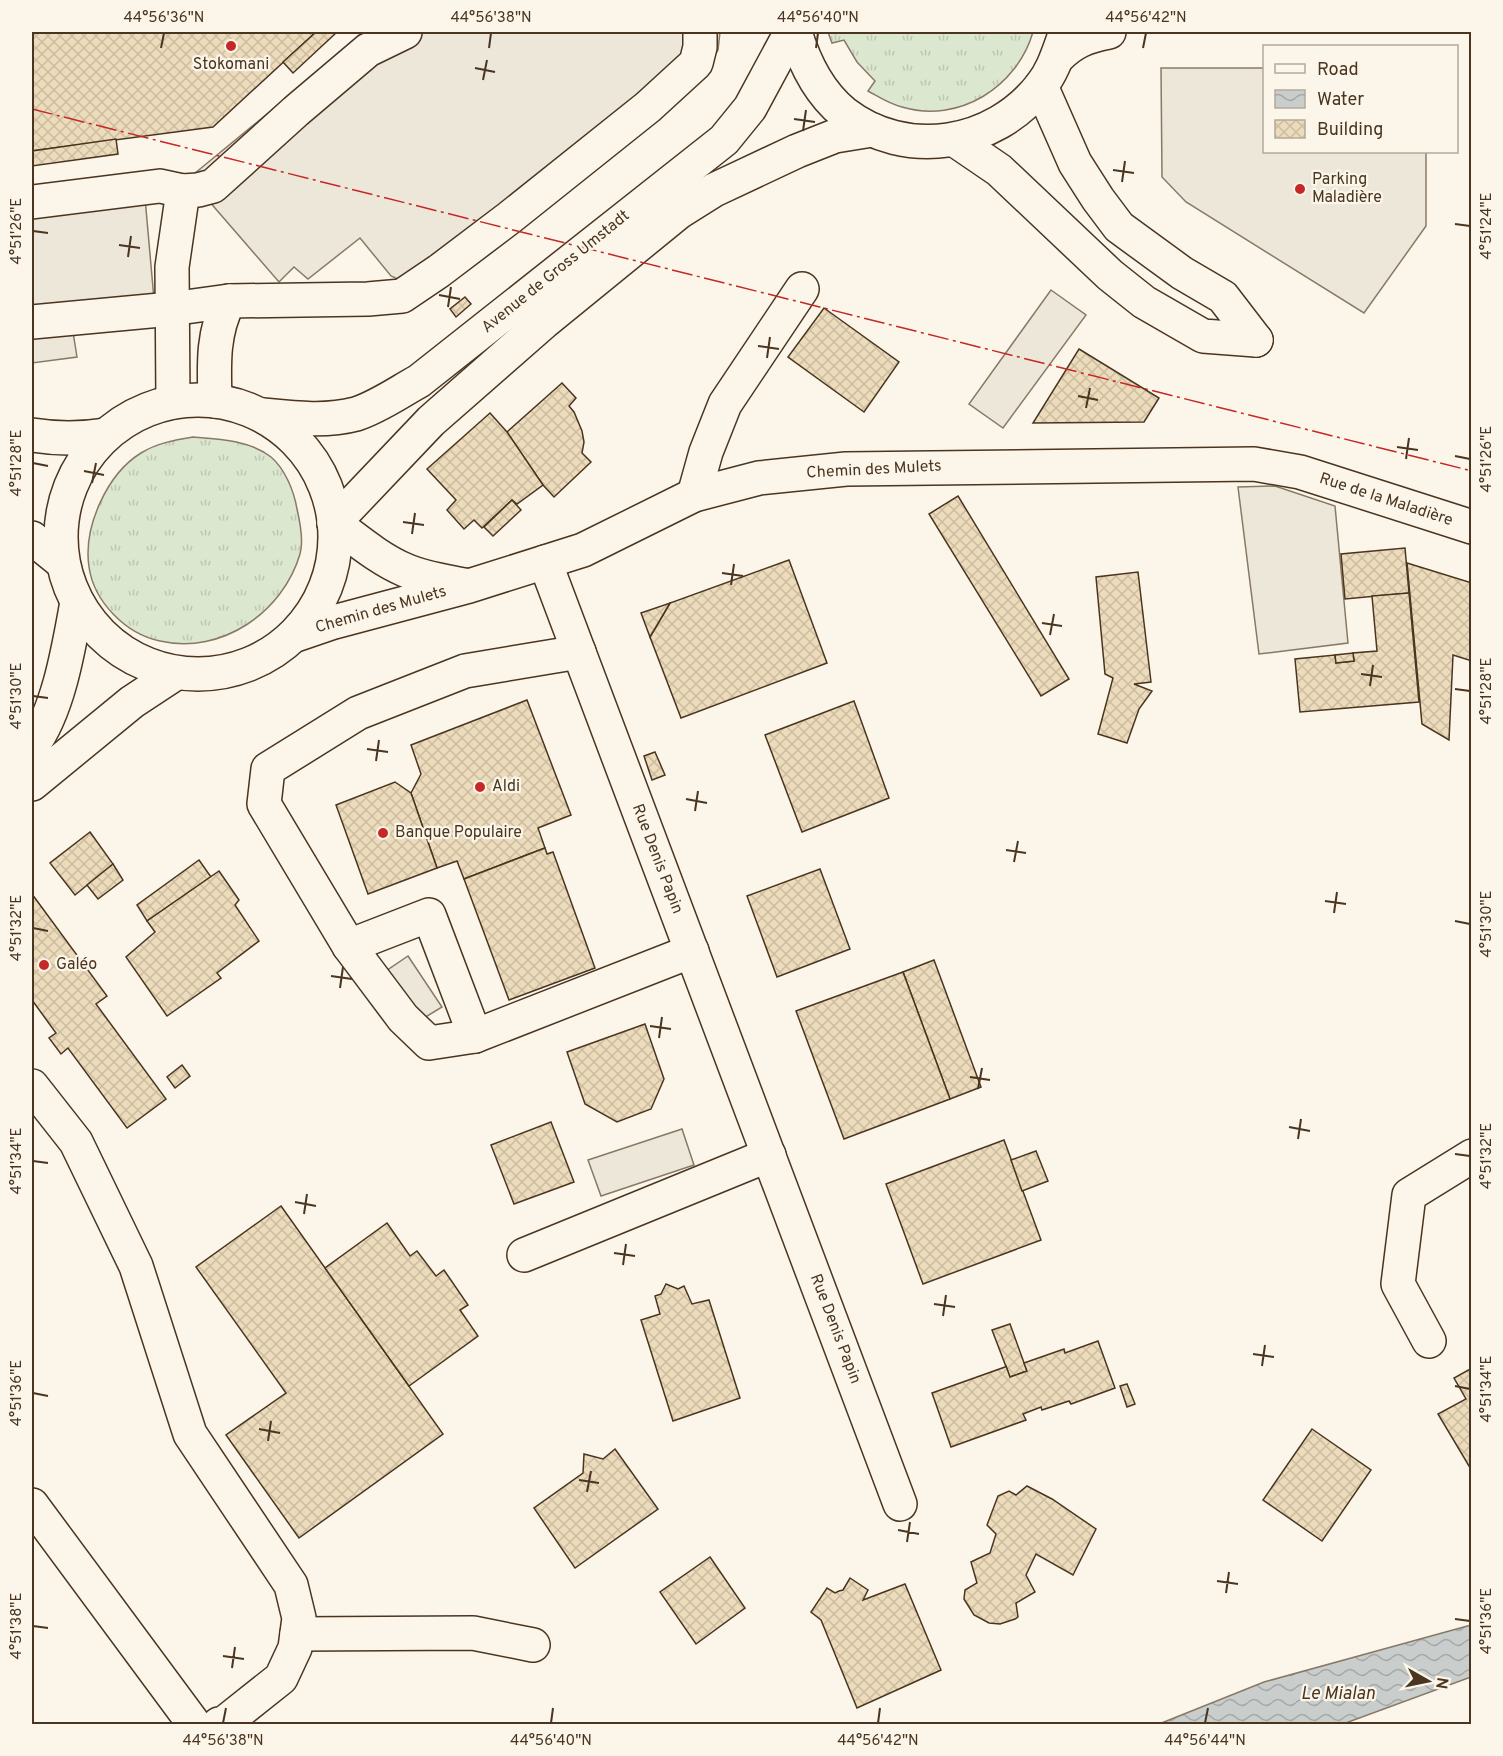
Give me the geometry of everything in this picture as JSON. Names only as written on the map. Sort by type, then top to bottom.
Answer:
[{"type":"street","points":[[32,202],[160,186],[183,191],[213,186],[368,50],[405,32]]},
{"type":"street","points":[[32,321],[171,309],[229,301],[368,299],[402,296],[509,218],[648,107],[696,63],[700,47],[700,32]]},
{"type":"street","points":[[793,32],[803,60],[820,88],[844,112],[872,130],[913,141],[956,140],[988,129],[1017,111],[1055,59],[1070,45],[1095,34],[1109,32]]},
{"type":"street","name":"Avenue de Gross Umstadt","points":[[261,415],[307,419],[357,414],[419,381],[724,140],[750,108],[793,32]]},
{"type":"street","points":[[956,140],[999,170],[1110,275],[1144,302],[1203,336],[1256,340],[1223,297],[1182,273],[1119,227],[1098,200],[1075,163],[1055,59]]},
{"type":"street","name":"Avenue de Gross Umstadt","points":[[334,522],[431,422],[544,322],[680,212],[714,190],[797,151],[835,136],[872,130]]},
{"type":"street","points":[[173,402],[172,267],[183,191]]},
{"type":"street","points":[[694,495],[706,452],[725,404],[802,289]]},
{"type":"street","points":[[215,401],[217,330],[229,301]]},
{"type":"street","points":[[191,399],[215,401],[239,406],[261,415],[288,434],[311,459],[326,489],[334,522],[332,564],[318,603],[293,636],[268,655],[239,668],[207,674],[176,673],[145,664],[118,649],[94,628],[77,602],[63,563],[62,516],[77,472],[106,435],[132,417],[160,405],[191,399]]},
{"type":"street","points":[[32,435],[78,439],[106,435]]},
{"type":"street","name":"Chemin des Mulets","points":[[293,636],[334,622],[469,586],[583,550],[694,495],[759,478],[846,469],[1254,464],[1300,472]]},
{"type":"street","name":"Rue de la Maladière","points":[[1300,472],[1472,526]]},
{"type":"street","name":"Chemin des Mulets","points":[[334,522],[405,570],[433,579],[469,586]]},
{"type":"street","points":[[32,538],[63,563]]},
{"type":"street","name":"Rue Denis Papin","points":[[545,562],[900,1504]]},
{"type":"street","points":[[32,746],[41,733],[66,662],[77,602]]},
{"type":"street","points":[[579,652],[465,671],[358,713],[268,769],[264,804],[349,946],[403,1018],[429,1044],[475,1036],[692,951]]},
{"type":"street","points":[[32,784],[132,702],[176,673]]},
{"type":"street","points":[[349,946],[429,915],[475,1036]]},
{"type":"street","points":[[32,1086],[76,1142],[136,1266],[190,1434],[291,1585],[299,1618],[295,1648],[281,1678],[219,1725]]},
{"type":"street","points":[[524,1255],[769,1155]]},
{"type":"street","points":[[1429,1341],[1398,1284],[1409,1195],[1472,1156]]},
{"type":"street","points":[[32,1505],[194,1725]]},
{"type":"street","points":[[297,1634],[473,1634],[533,1645]]},
{"type":"green space","points":[[828,32],[1033,32],[1025,52],[1014,69],[983,97],[944,110],[923,111],[893,104],[868,91],[875,81],[857,62],[844,40],[832,43]]},
{"type":"green space","points":[[193,437],[244,444],[271,457],[285,474],[291,488],[296,502],[302,543],[292,575],[280,594],[265,611],[227,635],[183,644],[147,637],[124,624],[97,592],[89,567],[88,551],[94,519],[100,503],[108,488],[129,462],[153,447]]},
{"type":"shaded area","points":[[367,32],[720,32],[718,50],[710,63],[428,293],[391,276],[360,238],[308,279],[294,267],[279,282],[189,178]]},
{"type":"shaded area","name":"Parking Maladière","points":[[1161,68],[1263,68],[1263,153],[1426,153],[1426,226],[1364,313],[1186,202],[1162,177]]},
{"type":"shaded area","points":[[143,175],[156,322],[73,332],[77,357],[32,363],[32,189]]},
{"type":"shaded area","points":[[1051,290],[1086,315],[1003,428],[969,404]]},
{"type":"shaded area","points":[[1275,486],[1335,506],[1348,643],[1259,654],[1238,487]]},
{"type":"shaded area","points":[[408,956],[442,1007],[419,1021],[386,971]]},
{"type":"shaded area","points":[[682,1129],[694,1165],[601,1196],[588,1160]]},
{"type":"water","name":"Le Mialan","points":[[1471,1625],[1471,1677],[1343,1724],[1159,1724],[1264,1682]]},
{"type":"building","points":[[32,32],[316,32],[213,127],[32,151]]},
{"type":"building","points":[[316,32],[337,32],[293,73],[283,62]]},
{"type":"building","points":[[116,139],[118,154],[32,166],[32,151]]},
{"type":"building","points":[[465,297],[471,304],[456,317],[450,309]]},
{"type":"building","points":[[824,308],[899,362],[864,412],[788,357]]},
{"type":"building","points":[[1079,349],[1159,398],[1144,422],[1033,423]]},
{"type":"building","points":[[562,383],[576,398],[569,406],[582,431],[584,442],[582,453],[591,462],[554,497],[543,485],[507,432]]},
{"type":"building","points":[[490,413],[507,432],[543,485],[517,504],[512,500],[482,528],[474,520],[464,529],[447,510],[456,500],[427,469]]},
{"type":"building","points":[[958,496],[1069,679],[1041,696],[929,514]]},
{"type":"building","points":[[512,500],[521,510],[493,536],[484,527]]},
{"type":"building","points":[[1405,548],[1409,593],[1345,599],[1341,554]]},
{"type":"building","points":[[789,560],[827,663],[681,718],[650,637],[670,603]]},
{"type":"building","points":[[1407,563],[1472,583],[1472,661],[1453,655],[1449,740],[1422,724]]},
{"type":"building","points":[[1138,572],[1151,682],[1134,684],[1152,691],[1139,709],[1127,743],[1098,734],[1113,678],[1105,674],[1096,577]]},
{"type":"building","points":[[1409,593],[1419,702],[1300,712],[1295,659],[1335,655],[1336,663],[1354,661],[1353,653],[1377,651],[1372,596]]},
{"type":"building","points":[[670,603],[650,637],[641,613]]},
{"type":"building","points":[[1353,653],[1354,661],[1336,663],[1335,655]]},
{"type":"building","points":[[527,700],[571,815],[538,828],[545,848],[464,879],[457,861],[437,868],[411,793],[421,774],[411,745]]},
{"type":"building","points":[[854,701],[889,798],[802,832],[765,735]]},
{"type":"building","points":[[655,752],[665,775],[652,780],[644,756]]},
{"type":"building","points":[[395,782],[411,793],[437,868],[368,894],[336,805]]},
{"type":"building","points":[[90,832],[113,864],[75,895],[50,863]]},
{"type":"building","points":[[545,848],[547,854],[553,852],[595,968],[509,1000],[464,879]]},
{"type":"building","points":[[199,860],[211,877],[147,921],[137,905]]},
{"type":"building","points":[[113,864],[123,880],[98,899],[87,885]]},
{"type":"building","points":[[820,869],[850,949],[777,977],[747,896]]},
{"type":"building","points":[[219,871],[239,900],[235,905],[259,941],[217,973],[221,978],[167,1016],[126,957],[155,932],[147,921]]},
{"type":"building","points":[[32,894],[107,996],[96,1004],[166,1099],[127,1128],[68,1048],[61,1054],[49,1038],[56,1033],[32,1000]]},
{"type":"building","points":[[934,960],[981,1087],[950,1099],[903,972]]},
{"type":"building","points":[[903,972],[950,1099],[844,1139],[796,1011]]},
{"type":"building","points":[[645,1024],[664,1079],[651,1109],[617,1122],[585,1104],[567,1052]]},
{"type":"building","points":[[182,1065],[190,1076],[175,1088],[167,1077]]},
{"type":"building","points":[[551,1122],[574,1182],[514,1204],[491,1145]]},
{"type":"building","points":[[1004,1140],[1041,1240],[923,1284],[886,1184]]},
{"type":"building","points":[[1036,1151],[1048,1181],[1022,1191],[1011,1160]]},
{"type":"building","points":[[281,1206],[443,1434],[299,1538],[226,1435],[286,1393],[196,1267]]},
{"type":"building","points":[[387,1223],[410,1256],[417,1251],[436,1276],[444,1270],[468,1305],[460,1310],[478,1336],[409,1386],[325,1268]]},
{"type":"building","points":[[666,1284],[678,1289],[684,1286],[692,1304],[709,1300],[740,1398],[673,1421],[641,1320],[660,1314],[655,1296],[661,1294]]},
{"type":"building","points":[[1010,1324],[1027,1371],[1010,1377],[992,1330]]},
{"type":"building","points":[[1098,1341],[1115,1388],[1071,1404],[1069,1401],[1042,1410],[1041,1407],[1023,1414],[1026,1420],[951,1447],[932,1393],[1006,1366],[1010,1377],[1027,1371],[1024,1363],[1064,1349],[1065,1353]]},
{"type":"building","points":[[1472,1368],[1472,1471],[1438,1414],[1466,1399],[1454,1378]]},
{"type":"building","points":[[1127,1384],[1135,1404],[1127,1407],[1120,1386]]},
{"type":"building","points":[[1312,1429],[1371,1470],[1322,1541],[1263,1500]]},
{"type":"building","points":[[615,1449],[658,1509],[575,1568],[534,1508],[583,1473],[584,1454],[603,1459]]},
{"type":"building","points":[[1027,1486],[1052,1499],[1096,1529],[1073,1575],[1036,1554],[1026,1575],[1035,1592],[1016,1603],[1018,1617],[1000,1624],[989,1623],[974,1615],[964,1599],[965,1590],[977,1583],[971,1562],[990,1553],[996,1534],[987,1525],[998,1496],[1009,1491],[1016,1495]]},
{"type":"building","points":[[710,1557],[745,1608],[696,1644],[660,1592]]},
{"type":"building","points":[[850,1578],[868,1590],[863,1600],[905,1584],[941,1670],[857,1708],[821,1620],[811,1612],[827,1588],[835,1593],[843,1590]]},
{"type":"power","points":[[32,109],[1472,471]]},
{"type":"place","name":"Stokomani","points":[[231,46]]},
{"type":"place","name":"Parking Maladière","points":[[1300,189]]},
{"type":"place","name":"Aldi","points":[[480,787]]},
{"type":"place","name":"Banque Populaire","points":[[383,833]]},
{"type":"place","name":"Galéo","points":[[44,965]]}]
